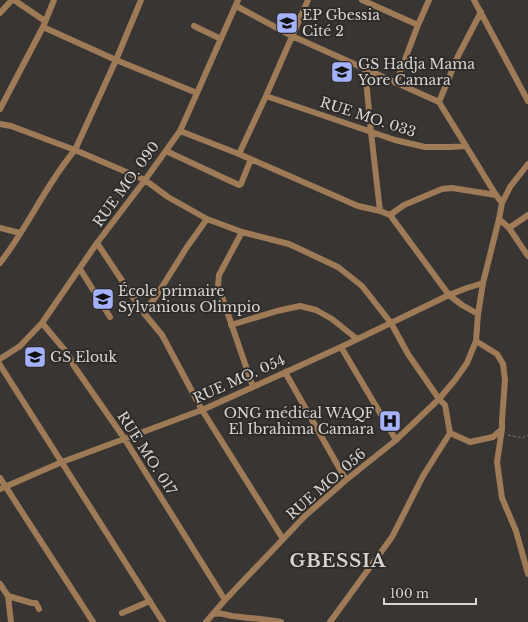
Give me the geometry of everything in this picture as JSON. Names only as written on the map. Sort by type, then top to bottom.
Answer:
[{"type":"street","points":[[0,13],[13,0],[44,24],[116,60],[197,94]]},
{"type":"street","points":[[0,109],[44,24],[54,0]]},
{"type":"street","points":[[0,263],[11,249],[65,162],[75,150],[116,60],[141,0]]},
{"type":"street","points":[[239,154],[308,0]]},
{"type":"street","points":[[362,0],[371,2],[418,25]]},
{"type":"street","points":[[396,83],[429,0]]},
{"type":"street","points":[[474,0],[528,101]]},
{"type":"street","points":[[237,3],[292,36],[439,102],[502,203]]},
{"type":"street","name":"RUE MO. 090","points":[[0,359],[20,346],[42,323],[97,243],[180,131],[237,3]]},
{"type":"street","points":[[439,102],[458,56],[481,12]]},
{"type":"street","points":[[194,26],[221,39]]},
{"type":"street","points":[[365,69],[380,211]]},
{"type":"street","name":"RUE MO. 033","points":[[266,96],[394,140],[425,147],[466,146]]},
{"type":"street","points":[[0,124],[11,126],[75,150],[145,180],[168,197],[207,218],[242,232],[289,244],[338,267],[362,286],[391,323],[408,354],[439,399],[445,405],[450,433],[423,476],[392,536],[330,622]]},
{"type":"street","points":[[180,131],[251,159],[358,206],[390,215],[449,295],[462,306],[478,314]]},
{"type":"street","points":[[166,151],[239,184],[241,184],[251,159]]},
{"type":"street","name":"RUE MO. 056","points":[[206,622],[305,516],[346,480],[396,440],[439,399],[467,363],[476,341],[478,314],[483,283],[502,203],[510,188],[528,164]]},
{"type":"street","points":[[390,215],[404,205],[442,189],[452,188],[496,195]]},
{"type":"street","points":[[510,228],[528,215]]},
{"type":"street","points":[[143,312],[154,298],[207,218]]},
{"type":"street","points":[[499,219],[510,228],[528,256]]},
{"type":"street","points":[[0,228],[20,233]]},
{"type":"street","points":[[242,232],[219,275],[218,286],[253,387]]},
{"type":"street","points":[[97,243],[143,312],[162,336],[202,410],[283,539]]},
{"type":"street","points":[[80,269],[110,317]]},
{"type":"street","name":"RUE MO. 054","points":[[3,488],[62,462],[202,410],[341,347],[449,295],[483,283]]},
{"type":"street","points":[[231,325],[277,311],[300,306],[316,310],[332,319],[357,339]]},
{"type":"street","name":"RUE MO. 017","points":[[42,323],[68,354],[74,366],[124,438],[225,600]]},
{"type":"street","points":[[476,341],[497,354],[503,364],[505,380],[502,431],[497,462],[502,498],[516,531],[528,574]]},
{"type":"street","points":[[341,347],[396,440]]},
{"type":"street","points":[[0,365],[163,622]]},
{"type":"street","points":[[285,372],[346,480]]},
{"type":"street","points":[[450,433],[470,442],[493,437],[502,431]]},
{"type":"street","points":[[0,478],[3,488],[93,622]]},
{"type":"street","points":[[0,584],[8,596],[11,622]]},
{"type":"street","points":[[8,596],[36,603],[39,609]]},
{"type":"street","points":[[122,613],[150,601]]},
{"type":"street","points":[[213,614],[219,613],[230,616],[281,622]]},
{"type":"path","points":[[502,431],[515,437],[522,438],[528,435]]},
{"type":"place","name":"EP Gbessia Cité 2","points":[[287,23]]},
{"type":"place","name":"GS Hadja Mama Yore Camara","points":[[342,72]]},
{"type":"place","name":"École primaire Sylvanious Olimpio","points":[[103,299]]},
{"type":"place","name":"GS Elouk","points":[[35,357]]},
{"type":"place","name":"ONG médical WAQF El Ibrahima Camara","points":[[390,421]]},
{"type":"district","name":"GBESSIA","points":[[338,561]]}]
